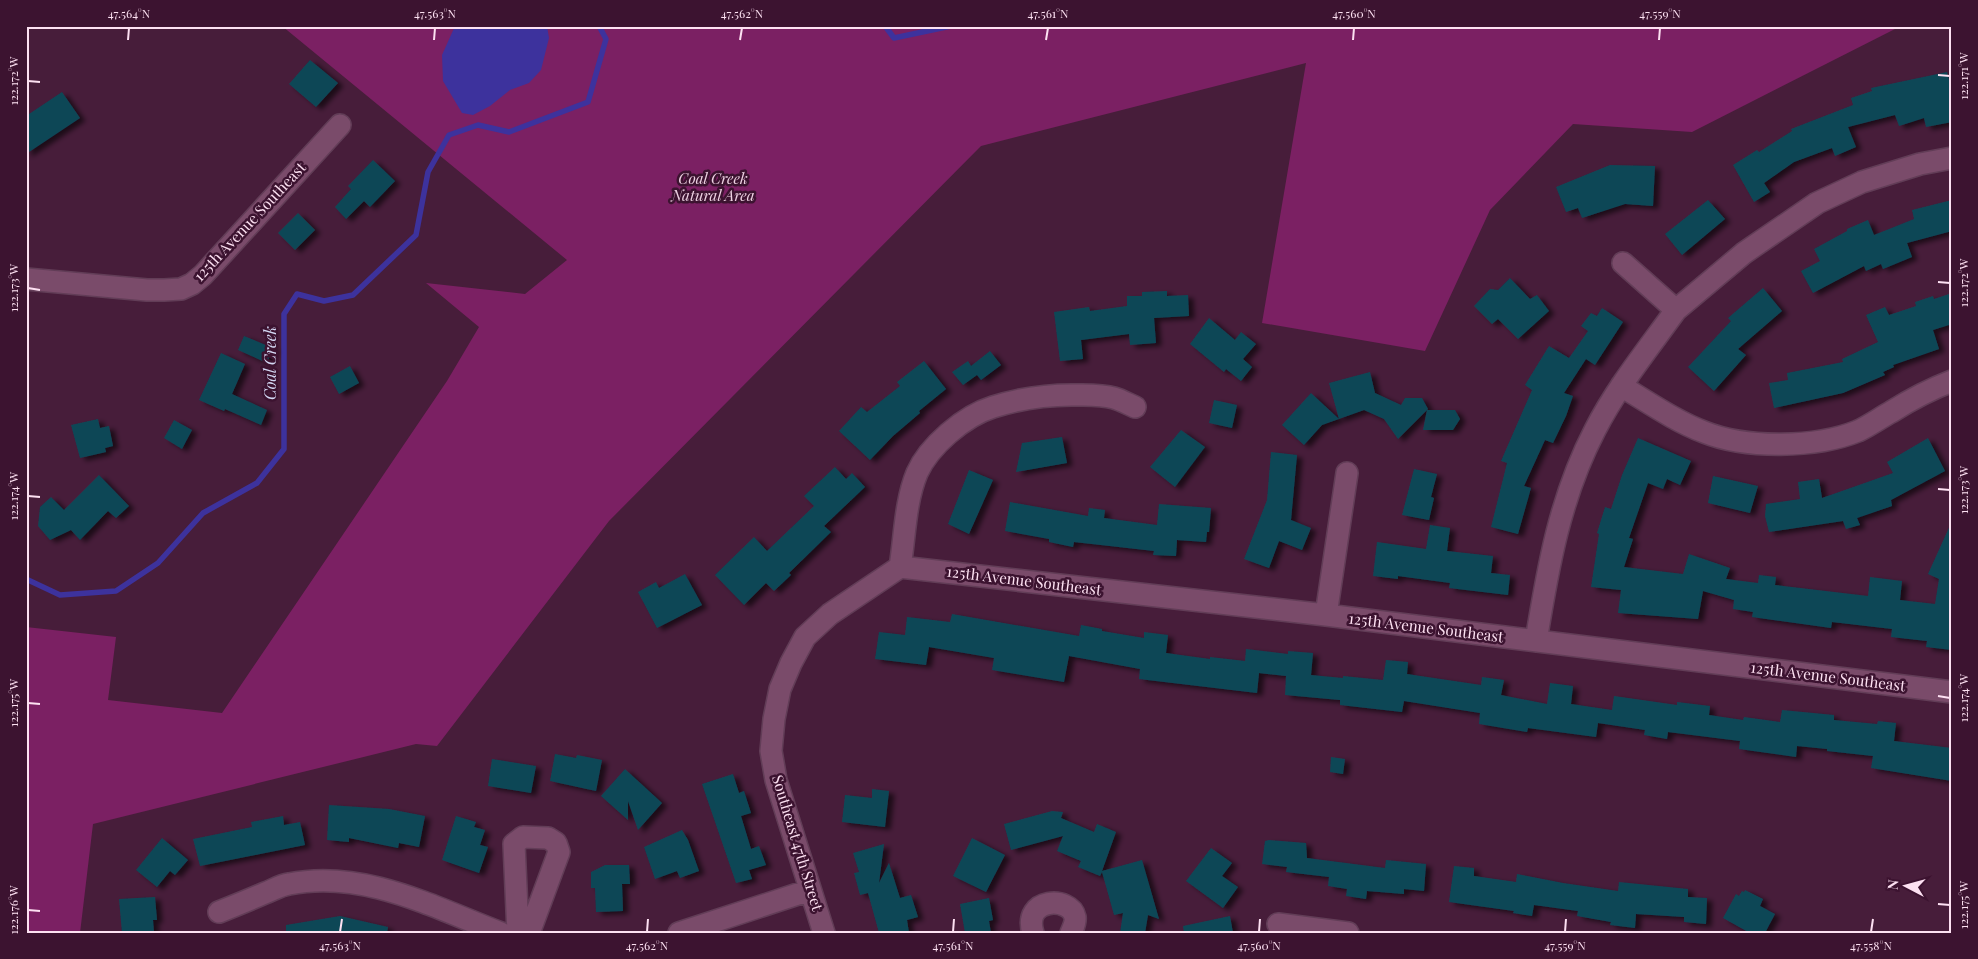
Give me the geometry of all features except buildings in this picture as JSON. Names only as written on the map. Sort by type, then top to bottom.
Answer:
[{"type":"street","name":"125th Avenue Southeast","points":[[26,279],[147,290],[181,289],[192,284],[340,126]]},
{"type":"street","points":[[1536,641],[1549,561],[1573,480],[1595,430],[1621,386],[1676,310],[1744,252],[1818,203],[1862,182],[1920,164],[1952,158]]},
{"type":"street","points":[[1623,264],[1676,310]]},
{"type":"street","points":[[1621,386],[1704,433],[1725,439],[1748,442],[1794,444],[1827,439],[1858,430],[1898,407],[1952,381]]},
{"type":"street","points":[[900,567],[911,492],[918,472],[930,452],[946,435],[967,420],[992,407],[1058,395],[1088,395],[1113,398],[1135,407]]},
{"type":"street","points":[[1326,616],[1347,473]]},
{"type":"street","name":"125th Avenue Southeast","points":[[900,567],[1326,616],[1952,692]]},
{"type":"street","name":"Southeast 47th Street","points":[[824,933],[776,780],[772,751],[774,719],[780,689],[806,637],[830,614],[900,567]]},
{"type":"street","points":[[518,933],[514,844],[523,837],[548,838],[556,843],[559,852],[529,933]]},
{"type":"street","points":[[219,912],[287,884],[316,880],[338,880],[365,883],[388,890],[501,933]]},
{"type":"street","points":[[679,933],[810,890]]},
{"type":"street","points":[[1034,933],[1032,920],[1035,910],[1051,903],[1066,906],[1073,912],[1076,920],[1072,933]]},
{"type":"street","points":[[1278,924],[1348,933]]},
{"type":"green space","name":"Coal Creek Natural Area","points":[[282,26],[1952,26],[1952,29],[1895,29],[1692,132],[1573,124],[1490,210],[1425,351],[1262,323],[1306,63],[981,146],[609,521],[437,746],[416,744],[93,824],[80,933],[26,933],[26,627],[116,637],[108,700],[222,713],[447,381],[479,327],[426,283],[525,294],[567,260]]},
{"type":"shaded area","points":[[455,26],[547,26],[549,38],[541,70],[529,83],[510,90],[490,106],[473,115],[462,113],[443,81],[442,55]]},
{"type":"waterway","name":"Coal Creek","points":[[26,579],[60,595],[116,591],[158,563],[203,513],[257,483],[284,449],[284,314],[297,294],[324,301],[353,295],[416,235],[428,172],[449,135],[478,125],[509,132],[588,102],[606,39],[599,26]]},
{"type":"waterway","name":"Coal Creek","points":[[885,26],[894,38],[951,26]]}]
